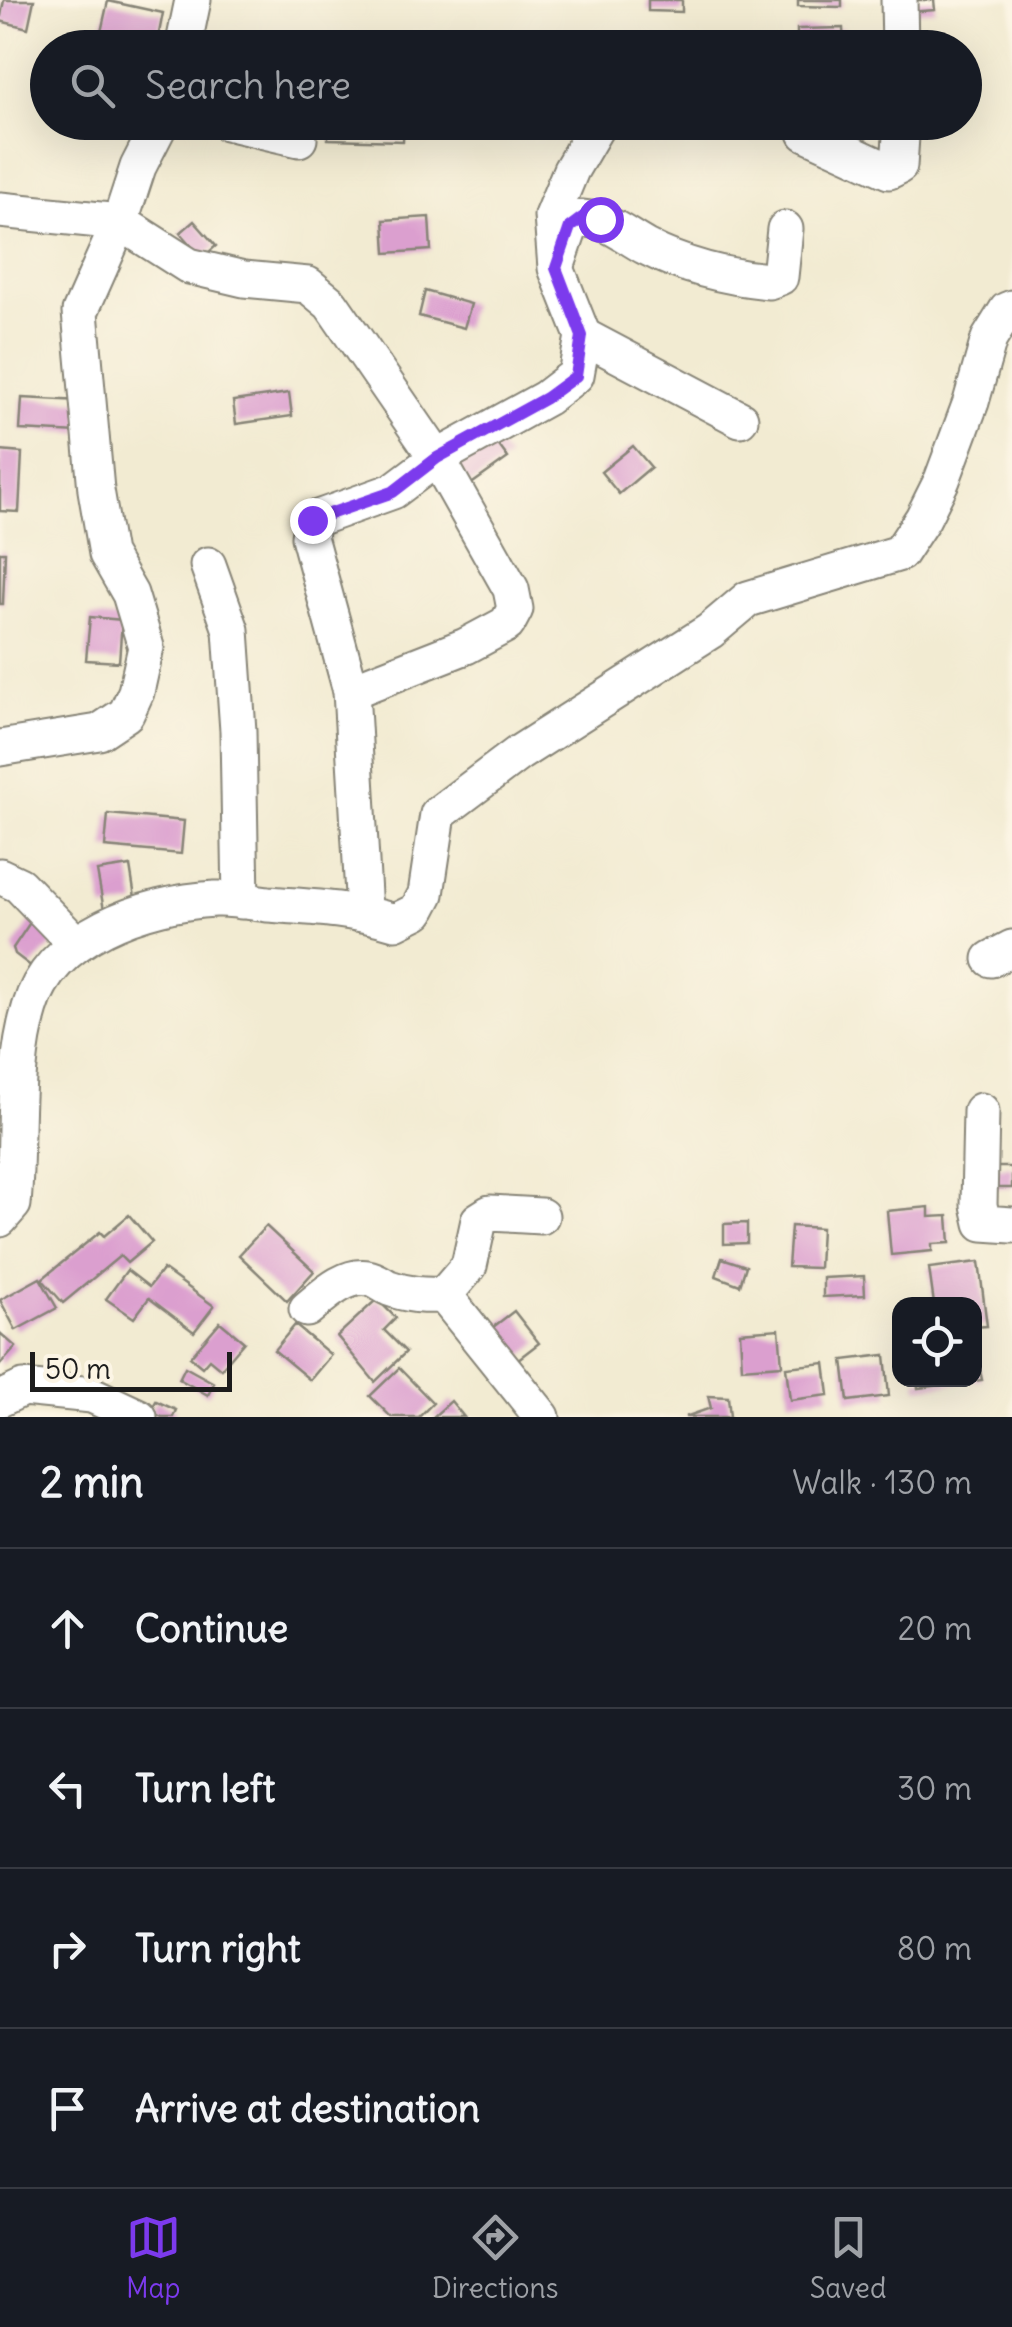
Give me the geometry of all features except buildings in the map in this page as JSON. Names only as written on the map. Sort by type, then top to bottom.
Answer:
[{"type":"street","points":[[186,30],[193,0]]},
{"type":"street","points":[[900,0],[900,30]]},
{"type":"street","points":[[0,748],[99,732],[126,714],[136,692],[146,647],[130,594],[107,554],[96,490],[80,312],[152,140]]},
{"type":"street","points":[[364,912],[351,691],[309,536],[312,520],[393,492],[437,458],[546,398],[576,376],[582,336],[556,268],[552,216],[589,140]]},
{"type":"street","points":[[819,140],[889,171],[899,166],[901,140]]},
{"type":"street","points":[[0,210],[120,222],[188,266],[244,279],[308,285],[331,304],[437,458],[511,589],[515,609],[507,624],[466,646],[351,691]]},
{"type":"street","points":[[556,268],[570,227],[582,218],[600,219],[647,247],[694,268],[769,281],[780,277],[785,229]]},
{"type":"street","points":[[0,1218],[12,1204],[20,1062],[30,1005],[57,958],[88,934],[152,911],[215,899],[364,912],[395,922],[416,911],[426,894],[438,814],[519,753],[710,631],[748,599],[900,553],[924,518],[942,480],[989,339],[1012,308]]},
{"type":"street","points":[[582,336],[740,419]]},
{"type":"street","points":[[208,565],[232,630],[241,901]]},
{"type":"street","points":[[0,876],[19,885],[76,944]]},
{"type":"street","points":[[981,1111],[979,1206],[983,1223],[1012,1226]]},
{"type":"street","points":[[306,1309],[337,1285],[357,1279],[370,1278],[419,1296],[444,1295],[470,1266],[479,1220],[490,1212],[541,1216]]},
{"type":"street","points":[[444,1295],[542,1417]]},
{"type":"street","points":[[0,1399],[23,1388],[92,1395],[139,1417]]},
{"type":"route","points":[[312,520],[393,492],[437,458],[546,398],[576,376],[582,336],[556,268],[570,227],[582,218],[600,219]]}]
